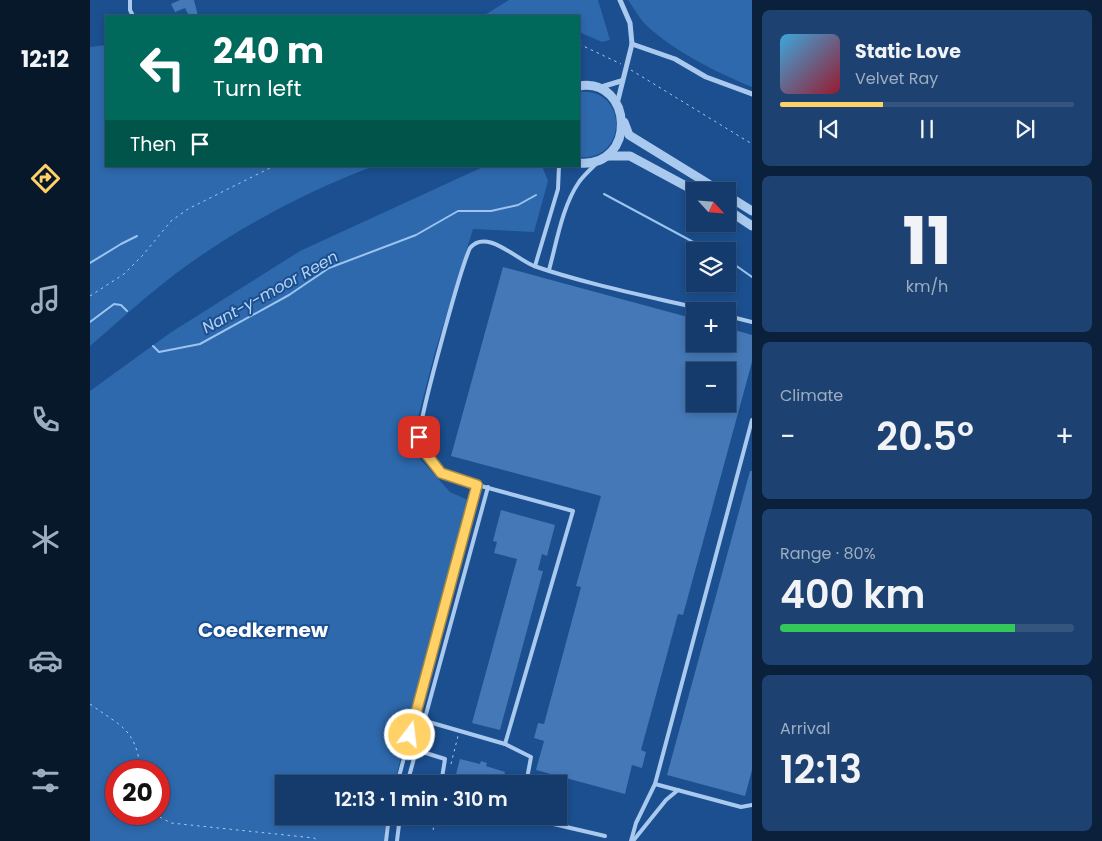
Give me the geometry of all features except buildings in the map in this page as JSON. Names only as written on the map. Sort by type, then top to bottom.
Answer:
[{"type":"street","points":[[617,104],[621,81],[627,68],[632,44],[630,23],[620,0]]},
{"type":"street","points":[[632,44],[676,59],[706,77],[752,94]]},
{"type":"street","points":[[580,86],[598,88],[621,81]]},
{"type":"street","points":[[598,88],[617,104],[629,135],[705,182]]},
{"type":"street","points":[[603,158],[620,138],[621,115]]},
{"type":"street","points":[[580,163],[603,158],[630,156],[686,186]]},
{"type":"street","points":[[736,201],[752,211]]},
{"type":"street","points":[[736,215],[752,226]]},
{"type":"lane","points":[[130,0],[130,10],[133,15]]},
{"type":"lane","points":[[549,270],[561,224],[572,194],[579,182],[603,158]]},
{"type":"lane","points":[[535,266],[558,189],[559,167]]},
{"type":"lane","points":[[505,744],[573,511],[477,485],[441,473],[420,446],[419,437],[426,404],[468,252],[480,240],[492,243],[535,266],[686,305]]},
{"type":"lane","points":[[736,318],[752,322]]},
{"type":"lane","points":[[632,841],[636,823],[655,784],[750,434],[752,420]]},
{"type":"lane","points":[[398,775],[477,485]]},
{"type":"lane","points":[[409,775],[488,487]]},
{"type":"lane","points":[[414,718],[505,744],[531,757],[528,775]]},
{"type":"lane","points":[[416,750],[445,759],[442,775]]},
{"type":"lane","points":[[655,784],[741,808],[752,805]]},
{"type":"lane","points":[[632,841],[666,800],[678,790]]},
{"type":"lane","points":[[386,841],[388,825]]},
{"type":"lane","points":[[396,841],[399,825]]},
{"type":"lane","points":[[558,825],[605,836]]},
{"type":"path","points":[[580,44],[627,68],[752,144]]},
{"type":"path","points":[[90,296],[124,274],[177,217],[272,167]]},
{"type":"path","points":[[90,704],[130,733],[138,751],[139,760]]},
{"type":"path","points":[[450,766],[459,731]]},
{"type":"path","points":[[170,822],[314,838],[319,841]]},
{"type":"path","points":[[433,830],[434,825]]},
{"type":"shaded area","points":[[509,0],[598,0],[610,40],[602,42],[580,32],[580,15],[485,15]]},
{"type":"shaded area","points":[[628,0],[752,0],[752,87],[710,68],[683,53],[657,35],[646,25]]},
{"type":"shaded area","points":[[105,45],[105,167],[371,167],[270,213],[220,243],[163,283],[90,346],[90,47]]},
{"type":"shaded area","points":[[580,92],[595,94],[607,101],[614,112],[616,124],[614,137],[607,148],[595,155],[580,157]]},
{"type":"shaded area","points":[[483,167],[542,167],[548,181],[534,232],[473,229],[435,352],[410,448],[450,492],[468,500],[396,775],[275,775],[275,825],[385,825],[384,841],[90,841],[90,391],[170,333],[300,251]]},
{"type":"waterway","name":"Nant-y-moor Reen","points":[[604,194],[693,242]]},
{"type":"waterway","name":"Nant-y-moor Reen","points":[[153,346],[159,352],[200,344],[289,295],[329,268],[416,235],[458,211],[491,211],[518,205],[536,195]]},
{"type":"waterway","points":[[90,263],[137,236]]},
{"type":"waterway","name":"Nant-y-moor Reen","points":[[736,266],[752,277]]},
{"type":"waterway","name":"Nant-y-moor Reen","points":[[90,322],[114,304],[121,305],[127,311]]},
{"type":"district","name":"Coedkernew","points":[[263,630]]},
{"type":"route","points":[[410,735],[477,485],[448,477],[441,473],[434,467],[420,446],[419,437]]}]
